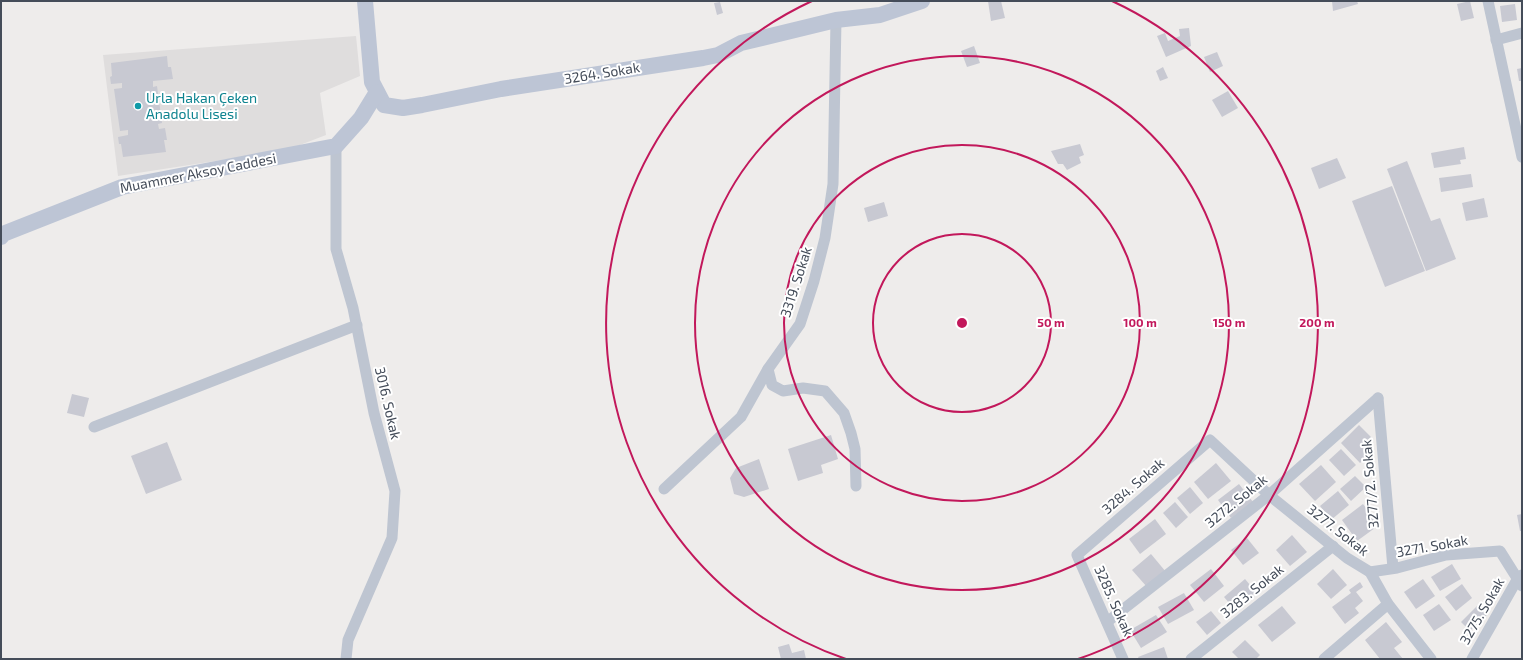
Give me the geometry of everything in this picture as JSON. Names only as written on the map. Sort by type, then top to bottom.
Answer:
[{"type":"street","name":"3264. Sokak","points":[[365,1],[372,82],[384,106],[403,108],[501,89],[711,57],[741,43],[836,20],[880,15],[922,1]]},
{"type":"street","points":[[1488,1],[1522,157]]},
{"type":"street","name":"3319. Sokak","points":[[664,489],[741,417],[768,369],[800,324],[814,281],[825,238],[833,184],[836,20]]},
{"type":"street","points":[[1496,40],[1522,33]]},
{"type":"street","points":[[336,146],[361,118],[377,92]]},
{"type":"street","name":"Muammer Aksoy Caddesi","points":[[1,237],[3,234],[122,186],[336,146]]},
{"type":"street","name":"3016. Sokak","points":[[336,146],[336,249],[353,308],[374,413],[395,491],[392,538],[348,640],[346,659]]},
{"type":"street","points":[[94,427],[357,325]]},
{"type":"street","points":[[768,369],[772,385],[783,391],[803,388],[825,391],[844,413],[855,449],[856,486]]},
{"type":"street","name":"3272. Sokak","points":[[1107,622],[1269,495],[1378,398]]},
{"type":"street","name":"3277/2. Sokak","points":[[1378,398],[1393,568]]},
{"type":"street","name":"3277. Sokak","points":[[1210,440],[1269,495],[1347,558],[1370,572],[1388,604],[1430,659]]},
{"type":"street","name":"3284. Sokak","points":[[1077,555],[1210,440]]},
{"type":"street","name":"3283. Sokak","points":[[1191,659],[1333,546]]},
{"type":"street","name":"3271. Sokak","points":[[1370,572],[1446,556],[1500,551],[1521,579]]},
{"type":"street","name":"3285. Sokak","points":[[1077,555],[1124,659]]},
{"type":"street","name":"3275. Sokak","points":[[1472,659],[1521,579]]},
{"type":"street","points":[[1324,659],[1388,604]]},
{"type":"shaded area","points":[[356,36],[360,76],[320,93],[326,135],[287,150],[118,176],[103,55]]},
{"type":"building","points":[[988,1],[1001,1],[1005,18],[991,21]]},
{"type":"building","points":[[1332,1],[1357,1],[1358,4],[1333,11]]},
{"type":"building","points":[[1470,1],[1474,18],[1461,21],[1457,4]]},
{"type":"building","points":[[720,2],[723,13],[717,15],[714,3]]},
{"type":"building","points":[[1515,4],[1517,20],[1502,22],[1500,6]]},
{"type":"building","points":[[1189,28],[1191,46],[1166,57],[1157,36],[1165,33],[1168,41],[1180,36],[1179,29]]},
{"type":"building","points":[[974,46],[980,63],[967,67],[961,51]]},
{"type":"building","points":[[1217,52],[1223,66],[1210,72],[1204,57]]},
{"type":"building","name":"Urla Hakan Çeken Anadolu Lisesi","points":[[167,56],[168,67],[171,67],[173,79],[153,81],[153,87],[157,86],[162,123],[158,124],[159,129],[165,128],[167,140],[164,140],[166,152],[123,157],[121,144],[119,144],[118,137],[128,135],[128,130],[120,131],[114,89],[122,88],[122,83],[111,84],[111,63]]},
{"type":"building","points":[[1163,67],[1168,78],[1160,81],[1156,71]]},
{"type":"building","points":[[1522,68],[1522,81],[1519,81],[1517,69]]},
{"type":"building","points":[[1228,91],[1238,108],[1222,117],[1212,100]]},
{"type":"building","points":[[1080,144],[1084,155],[1079,157],[1081,163],[1067,170],[1063,164],[1058,164],[1051,151]]},
{"type":"building","points":[[1464,147],[1466,159],[1460,160],[1461,164],[1434,168],[1431,153]]},
{"type":"building","points":[[1337,158],[1346,178],[1319,189],[1311,168]]},
{"type":"building","points":[[1407,161],[1431,221],[1440,218],[1456,259],[1426,271],[1387,169]]},
{"type":"building","points":[[1471,174],[1473,187],[1441,192],[1439,178]]},
{"type":"building","points":[[1392,186],[1425,271],[1385,287],[1352,201]]},
{"type":"building","points":[[1484,198],[1488,217],[1466,221],[1462,203]]},
{"type":"building","points":[[884,202],[888,216],[868,222],[864,208]]},
{"type":"building","points":[[72,394],[89,398],[84,417],[67,413]]},
{"type":"building","points":[[1359,425],[1373,439],[1364,448],[1369,454],[1360,463],[1341,443]]},
{"type":"building","points":[[831,435],[838,459],[821,465],[823,473],[798,481],[788,449]]},
{"type":"building","points":[[167,442],[182,480],[146,494],[131,456]]},
{"type":"building","points":[[1341,449],[1356,465],[1344,476],[1329,460]]},
{"type":"building","points":[[759,459],[769,489],[744,497],[734,494],[730,478],[736,468]]},
{"type":"building","points":[[1216,463],[1231,481],[1208,499],[1194,482]]},
{"type":"building","points":[[1321,465],[1336,482],[1315,501],[1299,484]]},
{"type":"building","points":[[1355,476],[1366,487],[1351,501],[1340,489]]},
{"type":"building","points":[[1239,484],[1253,502],[1231,518],[1218,500]]},
{"type":"building","points":[[1190,487],[1203,503],[1190,514],[1177,498]]},
{"type":"building","points":[[1338,491],[1349,505],[1331,520],[1320,506]]},
{"type":"building","points":[[1175,502],[1188,517],[1176,528],[1163,513]]},
{"type":"building","points":[[1363,504],[1379,525],[1357,541],[1342,520]]},
{"type":"building","points":[[1522,514],[1522,531],[1520,531],[1517,515]]},
{"type":"building","points":[[1155,519],[1166,534],[1140,554],[1129,539]]},
{"type":"building","points":[[1292,535],[1307,552],[1290,566],[1276,550]]},
{"type":"building","points":[[1247,538],[1259,553],[1243,565],[1231,550]]},
{"type":"building","points":[[1151,554],[1166,572],[1147,587],[1132,570]]},
{"type":"building","points":[[1452,564],[1461,579],[1440,591],[1431,577]]},
{"type":"building","points":[[1211,569],[1224,586],[1204,602],[1190,585]]},
{"type":"building","points":[[1333,569],[1347,585],[1331,599],[1317,584]]},
{"type":"building","points":[[1245,579],[1256,592],[1235,610],[1224,597]]},
{"type":"building","points":[[1423,579],[1435,596],[1416,609],[1404,592]]},
{"type":"building","points":[[1360,582],[1363,587],[1356,592],[1363,601],[1355,608],[1359,613],[1345,624],[1332,607],[1351,593],[1349,590]]},
{"type":"building","points":[[1462,584],[1472,598],[1456,611],[1445,597]]},
{"type":"building","points":[[1184,593],[1194,610],[1168,624],[1158,607]]},
{"type":"building","points":[[1439,604],[1451,620],[1434,631],[1423,615]]},
{"type":"building","points":[[1478,605],[1487,615],[1470,631],[1461,622]]},
{"type":"building","points":[[1282,606],[1296,623],[1272,642],[1258,625]]},
{"type":"building","points":[[1211,611],[1221,623],[1207,635],[1196,622]]},
{"type":"building","points":[[1156,615],[1167,632],[1141,648],[1130,630]]},
{"type":"building","points":[[1386,622],[1402,642],[1394,648],[1403,659],[1380,659],[1365,640]]},
{"type":"building","points":[[1245,640],[1260,655],[1256,659],[1239,659],[1232,652]]},
{"type":"building","points":[[789,644],[792,653],[804,650],[806,659],[781,659],[778,647]]},
{"type":"building","points":[[1164,647],[1168,659],[1139,659],[1138,657]]},
{"type":"place","name":"Urla Hakan Çeken Anadolu Lisesi","points":[[138,106]]}]
